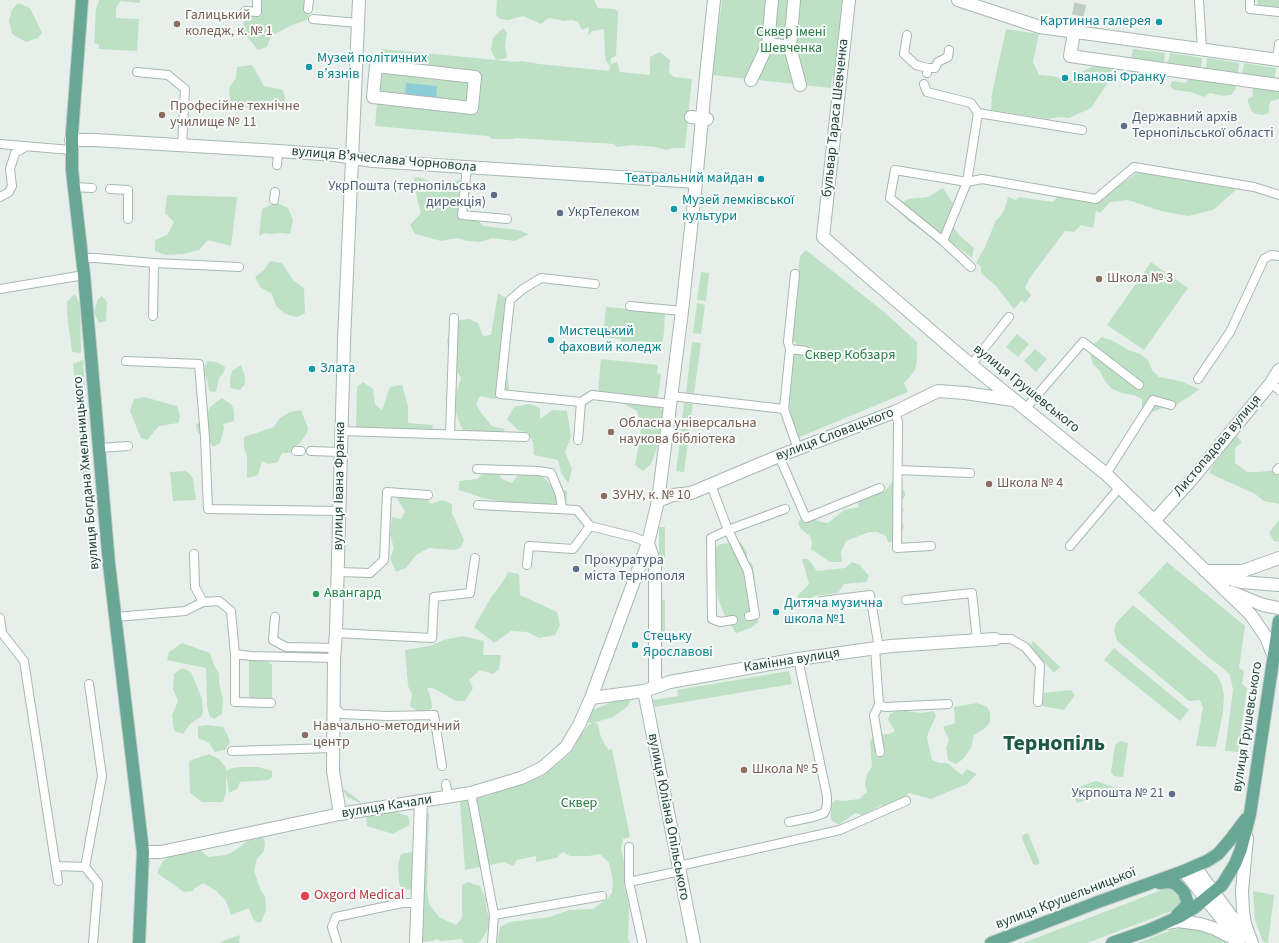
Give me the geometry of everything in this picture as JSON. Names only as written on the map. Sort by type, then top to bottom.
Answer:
[{"type":"main road","name":"вулиця Богдана Хмельницького","points":[[82,0],[71,145],[72,170],[84,275],[110,564],[143,852],[139,943]]},
{"type":"main road","points":[[1274,657],[1279,621]]},
{"type":"main road","name":"вулиця Грушевського","points":[[1250,814],[1274,657]]},
{"type":"main road","name":"вулиця Крушельницької","points":[[991,943],[1190,869],[1207,861],[1218,854],[1250,814]]},
{"type":"main road","name":"вулиця Крушельницької","points":[[1112,943],[1166,923],[1188,912],[1210,895],[1225,880],[1235,864],[1241,849],[1250,814]]},
{"type":"main road","name":"вулиця Крушельницької","points":[[1151,883],[1170,882],[1179,886],[1184,892],[1187,901],[1186,906],[1166,923]]},
{"type":"street","name":"вулиця Івана Франка","points":[[340,814],[333,771],[334,653],[338,572],[344,328],[360,0]]},
{"type":"street","points":[[591,698],[648,543],[658,501],[682,311],[696,182],[700,118],[714,0]]},
{"type":"street","points":[[751,80],[768,44],[772,0]]},
{"type":"street","points":[[794,0],[790,47],[800,85]]},
{"type":"street","name":"бульвар Тараса Шевченка","points":[[823,237],[849,0]]},
{"type":"street","points":[[958,0],[1040,27],[1074,33],[1278,60]]},
{"type":"street","points":[[1074,33],[1070,56],[1279,85]]},
{"type":"street","points":[[768,44],[790,47]]},
{"type":"street","points":[[376,66],[475,77],[472,108],[373,97],[376,66]]},
{"type":"street","name":"вулиця Вʼячеслава Чорновола","points":[[71,145],[94,140],[278,151],[467,167],[696,182]]},
{"type":"street","name":"вулиця Грушевського","points":[[823,237],[971,365],[1026,408],[1120,487],[1251,615],[1260,626],[1274,657]]},
{"type":"street","name":"Листопадова вулиця","points":[[1154,521],[1275,387],[1279,370]]},
{"type":"street","name":"вулиця Словацького","points":[[658,501],[673,495],[691,493],[779,456],[895,412],[938,391],[1014,400]]},
{"type":"street","points":[[648,543],[655,565],[655,686]]},
{"type":"street","points":[[1205,570],[1243,571],[1279,558]]},
{"type":"street","name":"вулиця Грушевського","points":[[1205,570],[1225,578],[1241,582],[1279,585]]},
{"type":"street","name":"вулиця Грушевського","points":[[1225,590],[1262,605],[1279,608]]},
{"type":"street","name":"Камінна вулиця","points":[[591,698],[644,691],[670,682],[798,659],[877,648],[996,639]]},
{"type":"street","name":"вулиця Юліана Опільського","points":[[644,691],[694,943]]},
{"type":"street","name":"вулиця Качали","points":[[143,852],[161,852],[340,814],[471,793],[521,778],[542,768],[566,747],[579,725],[591,698]]},
{"type":"street","points":[[416,943],[421,801]]},
{"type":"street","points":[[1250,814],[1242,892],[1245,924],[1252,943]]},
{"type":"street","points":[[1190,869],[1210,895],[1252,943]]},
{"type":"street","points":[[1210,895],[1240,942]]},
{"type":"street","points":[[1166,923],[1178,921],[1200,924],[1227,934],[1240,942]]},
{"type":"lane","points":[[245,11],[257,12],[258,0]]},
{"type":"lane","points":[[308,9],[309,0]]},
{"type":"lane","points":[[1199,0],[1202,50]]},
{"type":"lane","points":[[1250,0],[1250,9],[1279,12]]},
{"type":"lane","points":[[313,19],[358,23]]},
{"type":"lane","points":[[907,35],[904,54],[916,65],[927,71],[935,68],[938,62],[948,57],[949,50]]},
{"type":"lane","points":[[1278,60],[1279,44]]},
{"type":"lane","points":[[137,72],[168,75],[185,89],[182,146]]},
{"type":"lane","points":[[924,84],[927,92],[971,103],[978,114],[967,182],[943,241]]},
{"type":"lane","points":[[978,114],[1082,130]]},
{"type":"lane","points":[[1,143],[25,147],[71,145]]},
{"type":"lane","points":[[0,197],[9,192],[12,186],[10,169],[15,153],[25,147]]},
{"type":"lane","points":[[277,165],[278,151]]},
{"type":"lane","points":[[467,167],[462,215],[507,219]]},
{"type":"lane","points":[[971,267],[943,241],[890,198],[895,170],[967,182],[982,179],[1096,199],[1134,167],[1254,187],[1279,195]]},
{"type":"lane","points":[[74,187],[92,188]]},
{"type":"lane","points":[[110,189],[128,190],[128,219]]},
{"type":"lane","points":[[1198,379],[1230,332],[1264,259],[1272,256],[1279,256]]},
{"type":"lane","points":[[82,258],[239,267]]},
{"type":"lane","points":[[152,316],[154,263]]},
{"type":"lane","points":[[795,274],[788,342],[790,349],[784,409],[798,449]]},
{"type":"lane","points":[[0,289],[84,275]]},
{"type":"lane","points":[[595,284],[541,278],[523,289],[510,300],[500,394],[581,402],[592,395],[784,409]]},
{"type":"lane","points":[[630,306],[682,311]]},
{"type":"lane","points":[[971,365],[1009,317]]},
{"type":"lane","points":[[450,434],[454,318]]},
{"type":"lane","points":[[1026,408],[1082,342],[1139,385]]},
{"type":"lane","points":[[790,349],[806,351]]},
{"type":"lane","points":[[126,361],[199,364],[206,437],[208,509],[339,511]]},
{"type":"lane","points":[[1106,474],[1153,400],[1171,405]]},
{"type":"lane","points":[[578,440],[581,402]]},
{"type":"lane","points":[[895,412],[898,422],[897,548],[931,546]]},
{"type":"lane","points":[[341,431],[525,437]]},
{"type":"lane","points":[[99,448],[128,446]]},
{"type":"lane","points":[[311,451],[341,452]]},
{"type":"lane","points":[[779,456],[806,518],[880,488]]},
{"type":"lane","points":[[477,469],[551,472],[560,495],[562,508]]},
{"type":"lane","points":[[898,470],[970,473]]},
{"type":"lane","points":[[711,484],[728,530],[748,571],[755,615],[749,616]]},
{"type":"lane","points":[[1070,546],[1120,487]]},
{"type":"lane","points":[[338,572],[370,572],[384,560],[387,492],[428,495]]},
{"type":"lane","points":[[478,505],[562,508],[576,510],[590,526],[634,537],[648,543]]},
{"type":"lane","points":[[733,620],[720,622],[712,619],[711,538],[728,530],[785,509]]},
{"type":"lane","points":[[527,565],[529,546],[573,549],[590,526]]},
{"type":"lane","points":[[194,554],[195,587],[203,602]]},
{"type":"lane","points":[[336,633],[432,638],[434,597],[470,593],[475,558]]},
{"type":"lane","points":[[906,600],[972,593],[977,640]]},
{"type":"lane","points":[[822,601],[870,594],[877,648],[879,705],[874,716],[880,752]]},
{"type":"lane","points":[[116,617],[185,611],[203,602],[219,601],[231,611],[235,654],[235,702],[271,703]]},
{"type":"lane","points":[[275,617],[274,640],[286,646],[334,653]]},
{"type":"lane","points":[[0,618],[2,633],[24,661],[58,881]]},
{"type":"lane","points":[[996,639],[1011,639],[1025,647],[1040,665],[1038,702]]},
{"type":"lane","points":[[235,654],[251,656],[334,653]]},
{"type":"lane","points":[[789,822],[824,813],[827,804],[827,796],[798,659]]},
{"type":"lane","points":[[85,868],[102,776],[89,684]]},
{"type":"lane","points":[[879,705],[885,707],[948,704]]},
{"type":"lane","points":[[334,708],[342,714],[388,716],[434,715],[442,766]]},
{"type":"lane","points":[[232,751],[333,748]]},
{"type":"lane","points":[[446,784],[448,797]]},
{"type":"lane","points":[[471,793],[494,915],[492,943]]},
{"type":"lane","points":[[629,882],[679,868],[840,830],[906,801]]},
{"type":"lane","points":[[630,847],[629,882],[642,941]]},
{"type":"lane","points":[[56,866],[85,868],[98,884],[93,943]]},
{"type":"lane","points":[[494,915],[602,896]]},
{"type":"lane","points":[[337,943],[332,927],[336,917],[402,903],[417,903]]},
{"type":"green space","points":[[99,0],[140,0],[140,3],[120,1],[116,8],[116,18],[139,19],[137,51],[99,49],[99,45],[94,43],[96,9]]},
{"type":"green space","points":[[255,0],[309,0],[310,10],[307,20],[292,25],[271,36],[267,47],[258,50],[243,32],[244,21],[254,11]]},
{"type":"green space","points":[[497,0],[594,0],[598,8],[615,9],[618,12],[616,56],[611,58],[610,66],[606,61],[605,55],[604,29],[592,31],[590,35],[588,34],[589,27],[582,30],[578,22],[572,20],[564,21],[549,18],[541,24],[523,16],[508,20],[500,19],[496,15]]},
{"type":"green space","name":"Сквер імені Шевченка","points":[[722,0],[845,0],[837,75],[832,77],[831,88],[712,75]]},
{"type":"green space","points":[[1257,0],[1279,0],[1279,15],[1259,7]]},
{"type":"green space","points":[[18,3],[30,8],[42,33],[38,38],[26,42],[12,34],[9,21],[12,10]]},
{"type":"green space","points":[[503,28],[507,33],[505,45],[507,58],[496,60],[491,50],[493,38]]},
{"type":"green space","points":[[1006,29],[1039,34],[1033,62],[1039,75],[1052,76],[1068,81],[1077,80],[1083,71],[1092,67],[1096,61],[1106,58],[1112,69],[1107,84],[1091,108],[1069,118],[1058,117],[1048,119],[991,110],[991,98]]},
{"type":"green space","points":[[382,49],[515,62],[522,61],[609,71],[611,64],[617,62],[620,72],[649,75],[650,57],[660,52],[670,60],[669,73],[674,77],[692,79],[685,148],[673,148],[667,150],[655,147],[632,145],[617,147],[614,144],[516,138],[492,139],[489,136],[375,126]]},
{"type":"green space","points":[[1133,49],[1165,53],[1164,63],[1131,59]]},
{"type":"green space","points":[[1170,53],[1202,58],[1201,68],[1168,63]]},
{"type":"green space","points":[[1207,58],[1239,63],[1238,73],[1206,68]]},
{"type":"green space","points":[[1244,63],[1276,68],[1275,78],[1242,74]]},
{"type":"green space","points":[[252,65],[264,86],[283,90],[285,98],[284,110],[238,107],[230,101],[229,88],[236,78],[237,67]]},
{"type":"green space","points":[[1191,73],[1234,81],[1236,88],[1231,95],[1223,96],[1210,93],[1204,97],[1191,92],[1174,90],[1170,86],[1172,81],[1186,83]]},
{"type":"green space","points":[[1256,87],[1279,87],[1279,99],[1271,101],[1269,105],[1269,113],[1263,115],[1252,112],[1248,99],[1253,96],[1252,90]]},
{"type":"green space","points":[[1154,172],[1225,183],[1236,190],[1213,210],[1188,216],[1161,211],[1128,200],[1110,202],[1100,213],[1096,211],[1093,228],[1081,225],[1074,232],[1065,231],[1029,279],[1025,288],[1031,295],[1025,303],[1022,300],[1014,309],[996,286],[981,273],[981,267],[976,263],[985,247],[996,220],[1000,217],[1005,208],[1008,197],[1016,200],[1019,197],[1053,202],[1058,196],[1106,195],[1137,173]]},
{"type":"green space","points":[[414,177],[422,178],[438,185],[466,179],[470,191],[466,208],[473,217],[484,226],[518,230],[529,234],[515,241],[492,238],[481,242],[467,241],[458,238],[441,241],[415,234],[410,225],[421,213],[417,199]]},
{"type":"green space","points":[[943,188],[958,211],[952,226],[960,236],[974,248],[972,258],[955,245],[929,235],[907,220],[895,207],[908,199],[928,197]]},
{"type":"green space","points":[[167,195],[237,197],[231,246],[208,240],[199,250],[183,254],[166,255],[155,251],[155,240],[167,235],[174,222],[165,213]]},
{"type":"green space","points":[[276,202],[288,208],[293,220],[290,234],[265,233],[259,236],[262,209]]},
{"type":"green space","name":"Сквер Кобзаря","points":[[806,250],[883,311],[917,342],[917,360],[915,370],[904,383],[908,392],[797,438],[790,420],[789,396],[796,342],[789,341],[800,256]]},
{"type":"green space","points":[[270,261],[282,263],[293,280],[304,288],[305,313],[297,317],[285,314],[276,306],[272,294],[260,287],[255,277],[264,270]]},
{"type":"green space","points":[[1151,262],[1188,288],[1144,350],[1107,325]]},
{"type":"green space","points":[[701,272],[709,273],[706,301],[697,300]]},
{"type":"green space","points":[[498,293],[505,298],[510,311],[506,363],[509,389],[495,399],[480,396],[476,404],[492,426],[505,429],[498,438],[466,436],[453,404],[461,378],[454,367],[447,341],[451,329],[460,320],[469,319],[478,323],[483,336],[491,335]]},
{"type":"green space","points":[[75,294],[80,305],[81,353],[72,352],[67,314],[67,302]]},
{"type":"green space","points":[[102,296],[107,302],[106,321],[99,323],[94,312],[98,299]]},
{"type":"green space","points":[[697,303],[705,305],[701,334],[693,333]]},
{"type":"green space","points":[[606,307],[665,312],[662,343],[639,341],[621,342],[621,339],[603,337]]},
{"type":"green space","points":[[1017,334],[1029,344],[1018,357],[1006,347]]},
{"type":"green space","points":[[1102,337],[1140,354],[1148,360],[1152,370],[1159,377],[1180,381],[1199,389],[1172,409],[1162,408],[1152,412],[1145,420],[1142,410],[1142,399],[1112,389],[1105,381],[1100,371],[1093,364],[1090,354],[1094,344]]},
{"type":"green space","points":[[692,342],[701,343],[694,394],[686,393]]},
{"type":"green space","points":[[1035,349],[1047,359],[1036,372],[1024,361]]},
{"type":"green space","points":[[601,359],[658,365],[657,373],[661,374],[657,404],[664,412],[666,422],[651,464],[643,471],[635,465],[641,424],[637,411],[622,403],[607,398],[598,392]]},
{"type":"green space","points":[[83,360],[91,483],[84,484],[73,364]]},
{"type":"green space","points":[[207,361],[216,362],[225,367],[224,372],[219,378],[216,392],[209,391],[207,379],[203,372]]},
{"type":"green space","points":[[241,365],[245,376],[245,384],[240,390],[230,388],[232,371]]},
{"type":"green space","points":[[363,382],[373,389],[375,404],[382,410],[390,387],[402,385],[408,406],[408,423],[433,425],[432,431],[356,429],[357,387]]},
{"type":"green space","points":[[144,397],[177,406],[180,417],[178,423],[159,426],[147,440],[141,438],[130,411],[134,399]]},
{"type":"green space","points":[[222,398],[232,405],[234,411],[234,421],[223,424],[224,429],[220,443],[213,447],[208,438],[198,433],[196,424],[204,421],[210,407]]},
{"type":"green space","points":[[684,403],[693,404],[688,437],[680,436]]},
{"type":"green space","points":[[529,404],[540,408],[540,419],[552,410],[567,411],[571,437],[565,452],[572,469],[568,483],[561,473],[558,460],[534,455],[533,442],[528,433],[518,430],[507,419],[514,407]]},
{"type":"green space","points":[[301,410],[308,428],[307,433],[300,443],[289,453],[282,453],[278,462],[268,464],[262,461],[258,475],[247,478],[247,457],[244,447],[244,437],[274,427],[279,419],[290,412]]},
{"type":"green space","points":[[1233,432],[1242,442],[1235,448],[1235,463],[1247,472],[1279,470],[1279,504],[1264,501],[1255,494],[1209,473]]},
{"type":"green space","points":[[680,440],[688,441],[684,472],[676,471]]},
{"type":"green space","points":[[494,467],[502,479],[512,483],[519,474],[533,470],[550,485],[567,491],[565,508],[542,508],[483,498],[459,490],[459,481],[477,479],[485,471]]},
{"type":"green space","points":[[185,471],[190,474],[193,479],[196,500],[173,501],[170,472]]},
{"type":"green space","points":[[893,481],[900,485],[905,492],[905,496],[900,503],[904,510],[900,516],[904,527],[895,542],[888,542],[886,536],[877,532],[869,532],[846,541],[841,552],[842,562],[830,562],[811,549],[812,543],[810,536],[801,529],[798,523],[801,518],[813,519],[828,523],[844,510],[859,507],[858,503],[862,500],[885,491]]},
{"type":"green space","points":[[404,489],[415,490],[424,495],[431,504],[442,500],[452,504],[452,513],[464,540],[460,548],[455,550],[429,548],[416,555],[406,568],[396,572],[390,558],[394,548],[390,535],[392,517],[401,519],[405,511],[397,499],[396,493]]},
{"type":"green space","points":[[1279,520],[1279,542],[1274,541],[1269,533]]},
{"type":"green space","points":[[659,527],[665,527],[665,564],[659,565]]},
{"type":"green space","points":[[732,542],[741,543],[747,552],[747,561],[753,566],[758,606],[758,622],[751,628],[736,633],[724,614],[718,598],[716,573],[713,564],[714,554],[718,545]]},
{"type":"green space","points":[[802,559],[808,559],[817,571],[845,568],[852,562],[860,565],[869,576],[866,582],[844,584],[838,593],[815,596],[799,604],[797,596],[809,584]]},
{"type":"green space","points":[[1167,562],[1245,626],[1239,668],[1244,671],[1242,684],[1247,688],[1238,752],[1225,751],[1233,690],[1230,675],[1138,593]]},
{"type":"green space","points":[[508,572],[519,574],[520,595],[557,612],[560,625],[555,635],[539,638],[527,632],[511,631],[494,643],[474,627]]},
{"type":"green space","points":[[659,600],[665,600],[665,637],[659,637]]},
{"type":"green space","points":[[1132,606],[1134,606],[1217,675],[1222,685],[1224,696],[1223,712],[1216,747],[1196,746],[1203,708],[1200,700],[1189,701],[1117,641],[1114,630],[1116,623]]},
{"type":"green space","points":[[463,636],[484,641],[483,655],[501,655],[499,669],[493,674],[480,670],[469,680],[473,688],[465,701],[456,701],[433,688],[427,688],[431,699],[432,708],[423,715],[410,706],[412,694],[408,686],[405,650],[430,646],[444,640]]},
{"type":"green space","points":[[1033,641],[1060,667],[1054,673],[1030,646]]},
{"type":"green space","points":[[182,643],[210,653],[219,674],[219,683],[223,698],[222,714],[214,719],[210,717],[207,706],[206,668],[167,660],[169,652]]},
{"type":"green space","points":[[1114,648],[1189,710],[1180,721],[1104,660]]},
{"type":"green space","points":[[249,661],[267,661],[272,665],[272,698],[249,698]]},
{"type":"green space","points":[[182,668],[191,672],[202,699],[203,711],[202,716],[190,724],[183,734],[174,731],[172,715],[178,701],[173,689],[174,674]]},
{"type":"green space","points":[[789,671],[792,684],[655,707],[653,700],[678,696],[677,690]]},
{"type":"green space","points":[[1071,690],[1075,695],[1064,710],[1042,706],[1044,693]]},
{"type":"green space","name":"Сквер","points":[[625,698],[631,700],[627,707],[613,717],[593,723],[597,723],[605,745],[609,750],[612,749],[630,837],[623,839],[621,849],[626,869],[624,885],[629,906],[628,939],[630,943],[497,943],[500,927],[510,922],[550,917],[569,910],[593,909],[608,898],[612,893],[613,881],[609,863],[600,854],[589,856],[570,856],[563,852],[556,858],[536,862],[536,856],[517,860],[513,866],[504,862],[465,870],[460,802],[494,794],[514,784],[538,778],[548,772],[569,755],[575,746],[579,735],[589,724],[593,724],[586,721],[587,715],[593,710]]},
{"type":"green space","points":[[977,703],[987,707],[990,712],[990,722],[984,729],[974,735],[971,748],[963,759],[956,764],[948,760],[946,748],[949,739],[943,727],[955,723],[954,707]]},
{"type":"green space","points":[[899,710],[921,713],[934,711],[936,716],[927,738],[932,760],[939,763],[947,763],[962,775],[967,769],[977,774],[967,784],[931,799],[909,793],[892,809],[881,805],[864,815],[855,813],[839,825],[831,820],[831,804],[836,800],[844,801],[859,799],[867,792],[865,784],[867,774],[872,767],[870,742],[874,735],[890,734],[895,731],[888,720],[890,714]]},
{"type":"green space","points":[[208,725],[223,727],[230,742],[225,750],[215,752],[209,743],[198,738],[198,726]]},
{"type":"green space","points":[[1120,741],[1128,743],[1123,777],[1114,776],[1111,772],[1115,745]]},
{"type":"green space","points":[[209,754],[219,759],[226,768],[226,771],[232,768],[240,767],[258,767],[272,771],[272,777],[268,780],[240,782],[237,789],[229,793],[226,774],[226,793],[223,802],[202,802],[190,793],[189,761]]},
{"type":"green space","points":[[1096,781],[1119,789],[1077,803],[1073,789]]},
{"type":"green space","points":[[344,789],[361,802],[359,803],[347,797],[343,790]]},
{"type":"green space","points":[[396,812],[408,816],[410,822],[409,825],[393,834],[367,826],[366,816]]},
{"type":"green space","points":[[425,813],[429,813],[427,890],[429,904],[439,917],[456,925],[462,918],[462,885],[468,882],[480,886],[486,900],[486,907],[490,922],[487,931],[479,943],[464,943],[462,939],[441,941],[436,939],[433,941],[421,942],[421,897],[412,889],[403,890],[399,883],[398,864],[401,854],[412,852]]},
{"type":"green space","points":[[1028,833],[1040,863],[1036,865],[1033,864],[1022,838],[1023,835]]},
{"type":"green space","points":[[253,837],[263,837],[265,842],[264,851],[257,859],[254,871],[261,891],[265,896],[266,910],[261,922],[258,923],[253,919],[249,908],[231,915],[226,901],[215,890],[203,883],[193,891],[184,892],[157,873],[162,862],[173,853],[199,849],[208,857],[226,855]]},
{"type":"green space","points":[[1167,888],[1178,892],[1182,900],[1181,904],[1174,910],[1087,943],[1023,943]]},
{"type":"green space","points":[[1253,891],[1274,895],[1268,943],[1263,942],[1255,920]]},
{"type":"green space","points":[[1181,928],[1205,928],[1233,943],[1138,943],[1171,930]]},
{"type":"green space","points":[[240,935],[239,943],[219,943],[226,940]]},
{"type":"water","points":[[406,83],[437,86],[436,100],[405,97]]},
{"type":"tunnel","points":[[1074,33],[1081,0]]},
{"type":"place","name":"Картинна галерея","points":[[1159,22]]},
{"type":"place","name":"Галицький коледж, к. № 1","points":[[177,24]]},
{"type":"place","name":"Музей політичних в’язнів","points":[[309,67]]},
{"type":"place","name":"Іванові Франку","points":[[1065,78]]},
{"type":"place","name":"Професійне технічне училище № 11","points":[[162,115]]},
{"type":"place","name":"Державний архів Тернопільської області","points":[[1124,126]]},
{"type":"place","name":"Театральний майдан","points":[[761,179]]},
{"type":"place","name":"УкрПошта (тернопільська дирекція)","points":[[494,195]]},
{"type":"place","name":"Музей лемківської культури","points":[[674,209]]},
{"type":"place","name":"УкрТелеком","points":[[560,213]]},
{"type":"place","name":"Школа № 3","points":[[1099,279]]},
{"type":"place","name":"Мистецький фаховий коледж","points":[[551,340]]},
{"type":"place","name":"Злата","points":[[312,369]]},
{"type":"place","name":"Обласна універсальна наукова бібліотека","points":[[611,432]]},
{"type":"place","name":"Школа № 4","points":[[989,484]]},
{"type":"place","name":"ЗУНУ, к. № 10","points":[[604,496]]},
{"type":"place","name":"Прокуратура міста Тернополя","points":[[576,569]]},
{"type":"place","name":"Авангард","points":[[316,594]]},
{"type":"place","name":"Дитяча музична школа №1","points":[[776,612]]},
{"type":"place","name":"Стецьку Ярославові","points":[[635,645]]},
{"type":"place","name":"Навчально-методичний центр","points":[[305,735]]},
{"type":"place","name":"Школа № 5","points":[[744,770]]},
{"type":"place","name":"Укрпошта № 21","points":[[1172,794]]},
{"type":"place","name":"Oxgord Medical","points":[[305,896]]},
{"type":"district","name":"Тернопіль","points":[[1054,745]]}]
